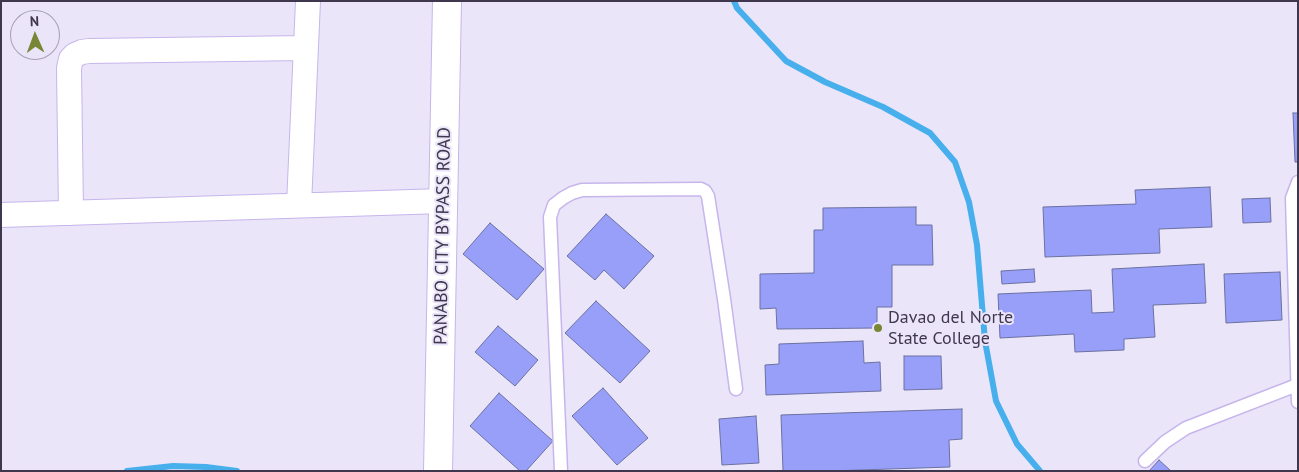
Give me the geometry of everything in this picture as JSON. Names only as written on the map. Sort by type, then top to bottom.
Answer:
[{"type":"main road","name":"PANABO CITY BYPASS ROAD","points":[[438,471],[447,1]]},
{"type":"street","points":[[299,205],[308,1]]},
{"type":"street","points":[[71,213],[69,68],[71,59],[75,55],[89,51],[306,48]]},
{"type":"street","points":[[1,215],[443,201]]},
{"type":"lane","points":[[1298,182],[1292,198],[1298,402]]},
{"type":"lane","points":[[561,471],[550,217],[554,205],[572,193],[582,190],[702,188],[705,191],[708,196],[723,290],[736,389]]},
{"type":"lane","points":[[1145,461],[1165,442],[1186,428],[1296,385]]},
{"type":"building","points":[[1293,113],[1298,113],[1298,162],[1295,162]]},
{"type":"building","points":[[1210,187],[1212,227],[1159,229],[1160,253],[1045,257],[1043,207],[1136,204],[1135,190]]},
{"type":"building","points":[[1270,198],[1271,222],[1243,223],[1242,199]]},
{"type":"building","points":[[916,207],[916,225],[932,225],[933,265],[892,265],[892,307],[877,307],[877,328],[777,329],[776,308],[760,309],[760,274],[814,273],[814,230],[823,230],[823,208]]},
{"type":"building","points":[[606,214],[654,256],[624,289],[604,270],[595,280],[567,256]]},
{"type":"building","points":[[490,223],[544,269],[517,300],[463,254]]},
{"type":"building","points":[[1204,264],[1206,303],[1153,305],[1155,337],[1124,339],[1124,350],[1075,352],[1074,334],[1000,338],[998,294],[1091,290],[1092,313],[1114,312],[1112,269]]},
{"type":"building","points":[[1034,269],[1035,282],[1002,284],[1001,271]]},
{"type":"building","points":[[1280,272],[1282,320],[1226,323],[1224,274]]},
{"type":"building","points":[[596,301],[650,351],[620,383],[565,333]]},
{"type":"building","points":[[498,326],[538,360],[515,386],[475,352]]},
{"type":"building","points":[[863,341],[864,363],[880,362],[881,391],[766,395],[765,365],[779,364],[779,344]]},
{"type":"building","points":[[904,356],[941,356],[942,389],[904,390]]},
{"type":"building","points":[[603,388],[648,438],[617,465],[572,416]]},
{"type":"building","points":[[499,393],[553,441],[526,471],[520,471],[470,426]]},
{"type":"building","points":[[962,409],[962,439],[949,440],[950,467],[783,471],[781,415]]},
{"type":"building","points":[[756,416],[759,463],[722,465],[719,419]]},
{"type":"building","points":[[1159,460],[1171,471],[1149,471]]},
{"type":"waterway","points":[[734,1],[737,8],[786,61],[825,82],[883,107],[930,133],[955,162],[969,202],[977,245],[985,341],[996,401],[1017,444],[1040,471]]},
{"type":"waterway","points":[[127,471],[173,466],[206,467],[237,471]]},
{"type":"place","name":"Davao del Norte State College","points":[[878,328]]}]
